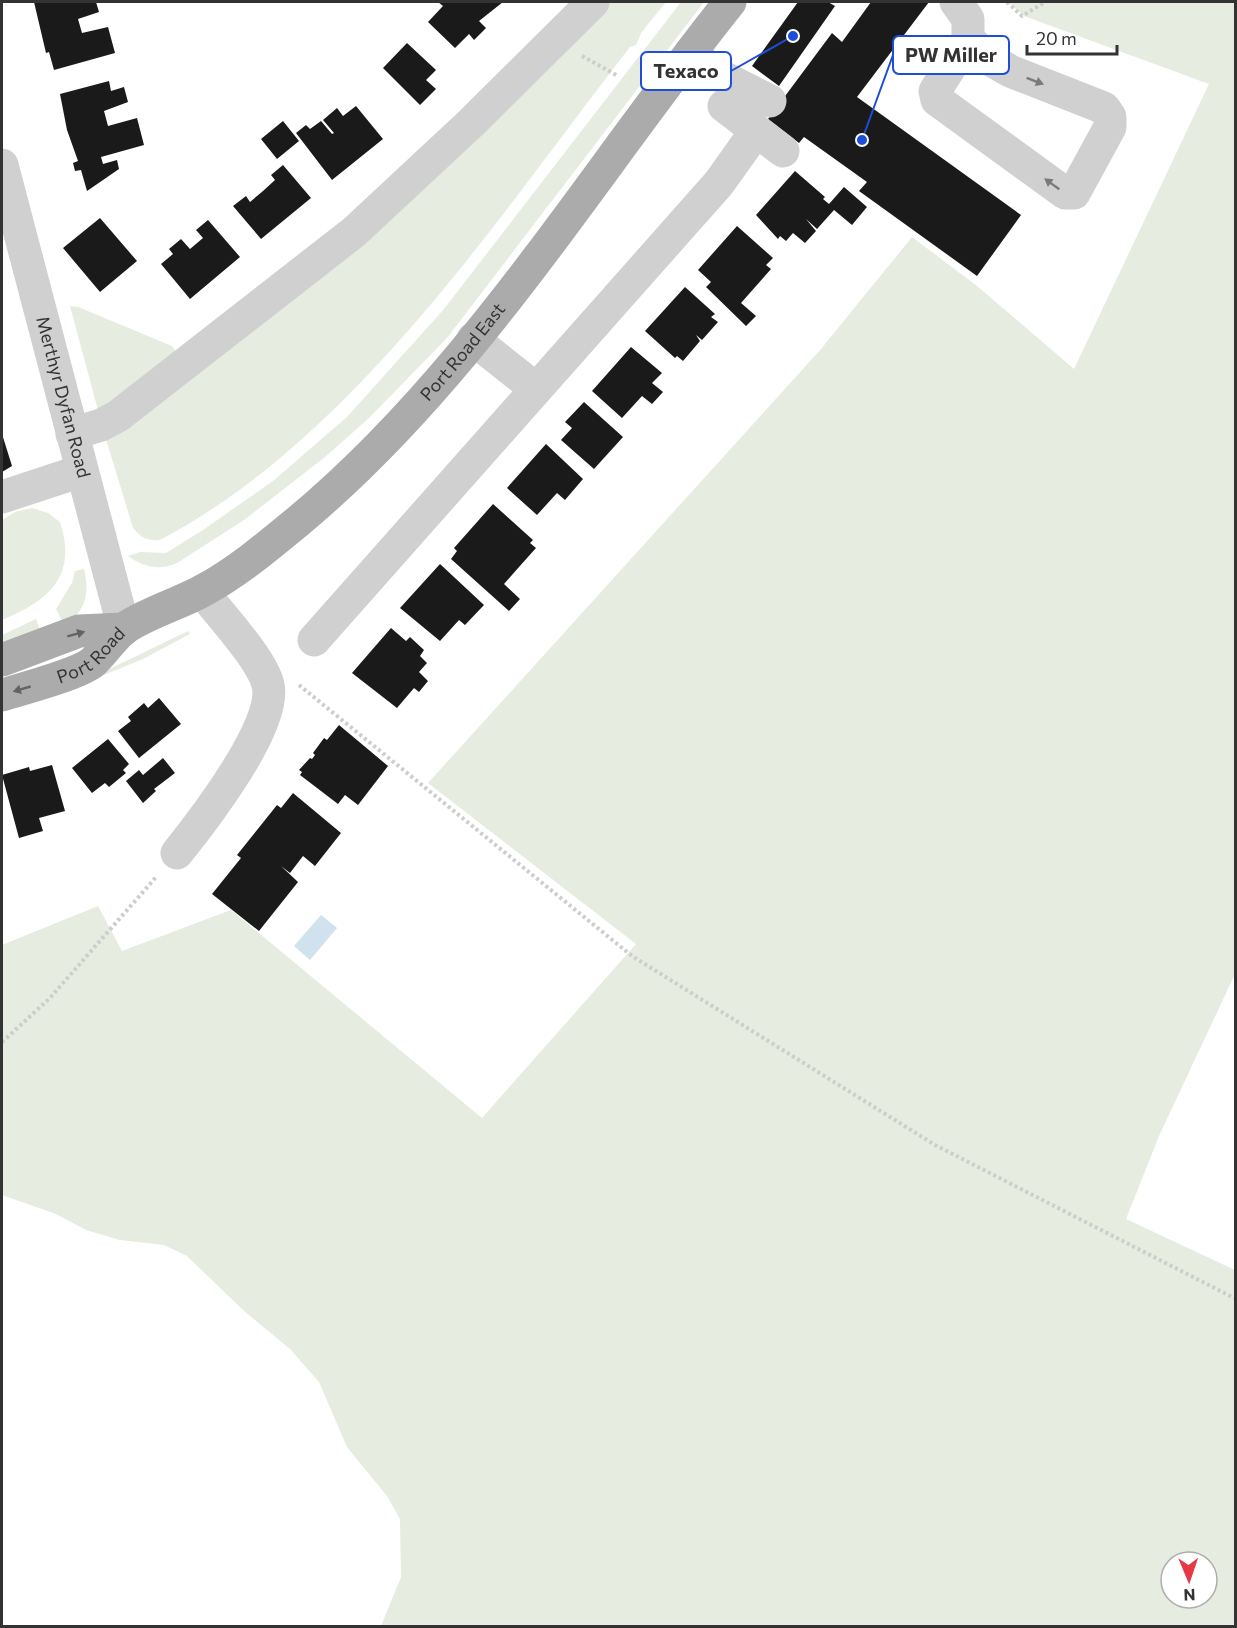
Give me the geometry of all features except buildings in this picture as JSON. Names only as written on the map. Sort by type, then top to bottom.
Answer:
[{"type":"main road","name":"Port Road East","points":[[124,629],[202,591],[239,567],[295,524],[364,462],[473,339],[730,2]]},
{"type":"main road","name":"Port Road","points":[[2,660],[79,632],[124,629]]},
{"type":"main road","name":"Port Road","points":[[2,695],[91,664],[124,629]]},
{"type":"street","points":[[72,434],[101,425],[118,416],[354,232],[471,123],[592,2]]},
{"type":"street","points":[[956,2],[968,19],[968,39],[935,91],[937,100],[1065,194],[1074,193],[1110,127],[1110,117],[1104,108],[1010,71],[989,59],[968,39]]},
{"type":"street","points":[[691,52],[715,73],[770,101]]},
{"type":"street","points":[[724,106],[783,151]]},
{"type":"street","points":[[315,640],[719,183],[756,131]]},
{"type":"street","name":"Merthyr Dyfan Road","points":[[2,165],[124,629]]},
{"type":"street","points":[[473,339],[536,389]]},
{"type":"street","points":[[2,497],[81,471]]},
{"type":"street","points":[[177,853],[220,795],[252,742],[270,700],[269,687],[264,674],[202,591]]},
{"type":"path","points":[[1007,2],[1022,16],[1045,2]]},
{"type":"path","points":[[558,36],[589,62],[618,76]]},
{"type":"path","points":[[269,687],[302,685],[632,956],[934,1145],[1236,1299]]},
{"type":"path","points":[[2,1042],[49,999],[177,853]]},
{"type":"shaded area","points":[[610,2],[666,2],[641,33],[636,45],[630,47],[475,251],[419,319],[360,384],[297,443],[231,496],[160,540],[148,539],[139,534],[133,528],[105,436],[579,35]]},
{"type":"shaded area","points":[[681,2],[704,2],[447,338],[370,417],[325,457],[244,520],[177,563],[164,567],[152,567],[128,556],[140,552],[166,553],[203,530],[273,481],[347,417],[444,309]]},
{"type":"shaded area","points":[[1008,2],[1235,2],[1235,974],[1159,1136],[1126,1219],[1235,1270],[1235,1626],[381,1626],[401,1577],[400,1519],[387,1496],[347,1447],[319,1382],[290,1349],[244,1311],[187,1256],[164,1245],[120,1240],[86,1230],[56,1214],[2,1195],[2,945],[98,906],[122,951],[231,910],[482,1118],[636,944],[428,783],[821,349],[912,237],[977,286],[1074,369],[1209,84],[1024,16]]},
{"type":"shaded area","points":[[70,306],[78,307],[172,346],[178,355],[99,414]]},
{"type":"shaded area","points":[[32,508],[48,513],[60,522],[65,541],[62,572],[45,595],[18,613],[2,620],[2,520],[15,512]]},
{"type":"shaded area","points":[[84,569],[86,594],[82,608],[64,625],[56,609],[72,583],[75,571]]},
{"type":"shaded area","points":[[36,619],[41,633],[2,648],[2,635]]},
{"type":"shaded area","points":[[188,631],[190,634],[143,659],[62,692]]},
{"type":"water","points":[[321,915],[337,928],[310,960],[294,946]]},
{"type":"place","name":"Texaco","points":[[793,36]]},
{"type":"place","name":"PW Miller","points":[[862,140]]}]
